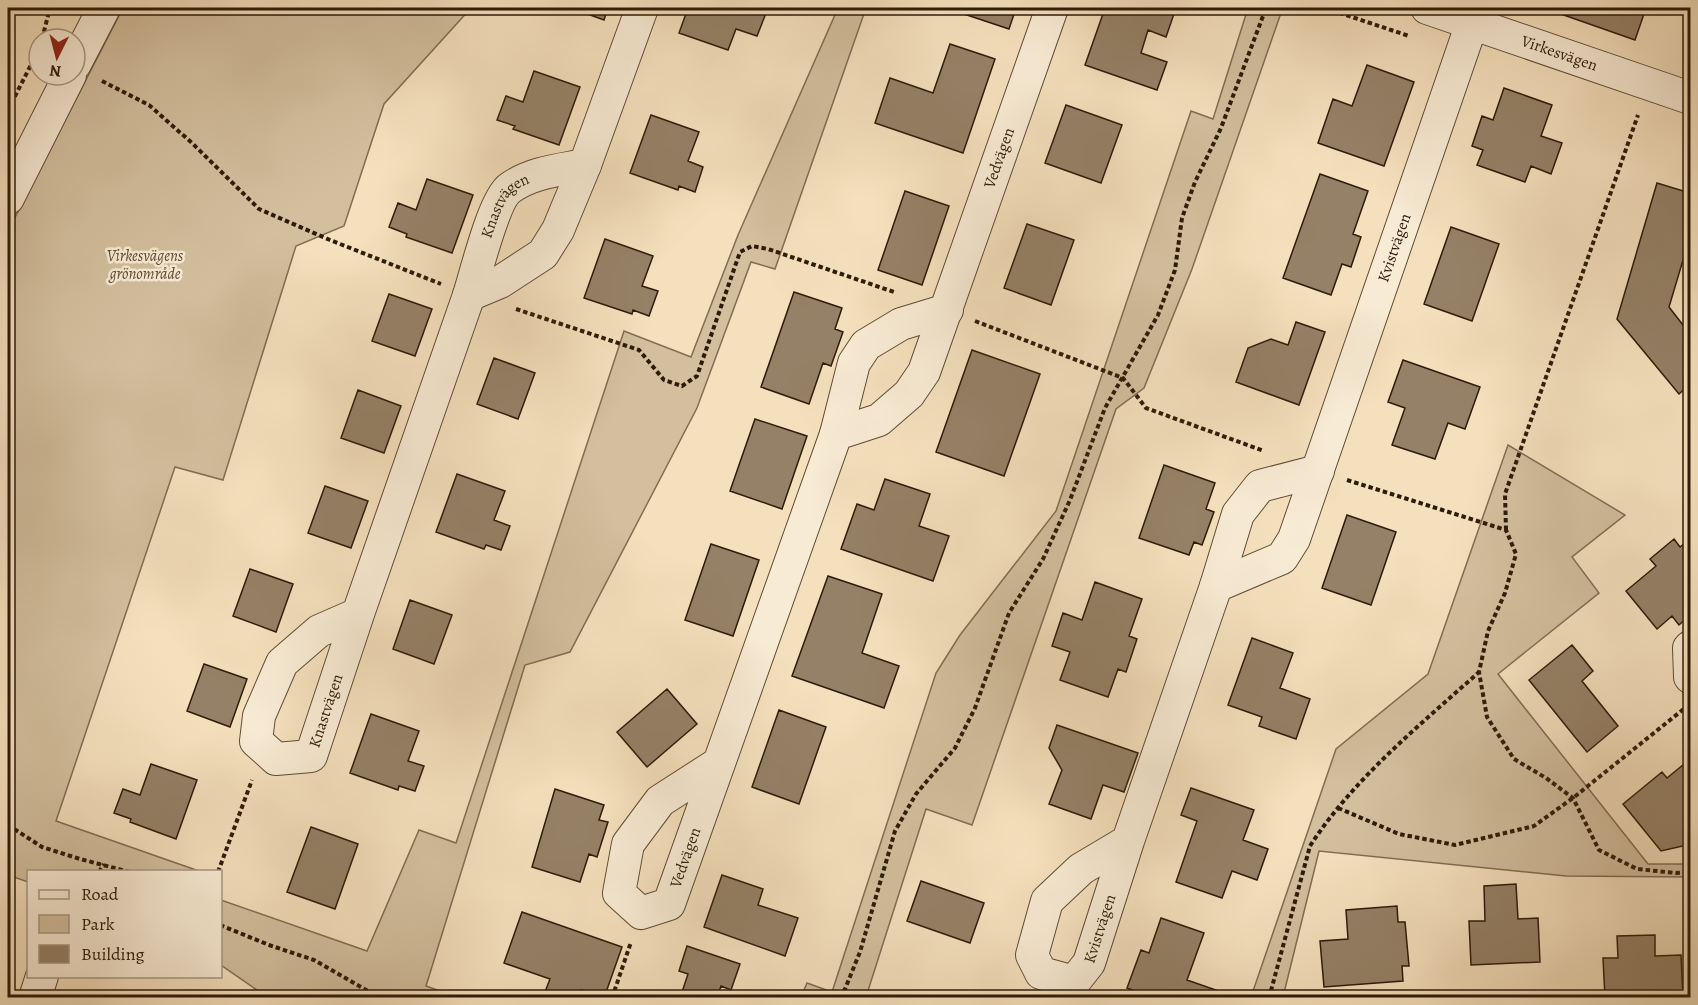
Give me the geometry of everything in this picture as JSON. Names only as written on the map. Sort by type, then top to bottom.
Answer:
[{"type":"street","points":[[87,53],[104,8]]},
{"type":"street","points":[[469,295],[500,282],[543,254],[558,230],[585,165],[642,8]]},
{"type":"street","name":"Vedvägen","points":[[836,434],[879,420],[909,394],[924,372],[1052,8]]},
{"type":"street","name":"Virkesvägen","points":[[1427,8],[1690,98]]},
{"type":"street","name":"Kvistvägen","points":[[1216,586],[1282,558],[1294,539],[1472,23]]},
{"type":"street","points":[[8,198],[71,87]]},
{"type":"street","name":"Knastvägen","points":[[264,748],[276,759],[311,756],[469,295],[494,214],[508,189],[534,176],[585,165]]},
{"type":"street","name":"Vedvägen","points":[[641,913],[669,904],[836,434],[854,363],[866,345],[901,324],[947,310]]},
{"type":"street","points":[[1128,841],[1216,586],[1238,514],[1260,486],[1318,471]]},
{"type":"street","points":[[264,748],[255,741],[259,716],[282,663],[319,631],[358,614]]},
{"type":"street","points":[[1690,647],[1690,677]]},
{"type":"street","points":[[641,913],[620,893],[628,844],[660,801],[719,763]]},
{"type":"street","points":[[35,998],[41,978]]},
{"type":"path","points":[[45,27],[50,8]]},
{"type":"path","points":[[840,998],[860,952],[895,831],[916,794],[955,748],[975,708],[1010,613],[1043,559],[1071,500],[1105,408],[1158,315],[1175,270],[1182,218],[1195,182],[1221,128],[1266,8]]},
{"type":"path","points":[[8,110],[27,73]]},
{"type":"path","points":[[87,75],[149,105],[192,143],[259,209],[469,295],[639,350],[664,380],[682,386],[697,376],[740,252],[752,246],[768,249],[947,310],[1123,378],[1146,408],[1264,451]]},
{"type":"path","points":[[1638,115],[1505,494],[1506,530],[1516,554],[1505,593],[1488,631],[1479,672],[1487,717],[1514,759],[1573,798],[1599,850],[1637,869],[1690,872]]},
{"type":"path","points":[[1318,471],[1506,530]]},
{"type":"path","points":[[1269,998],[1310,846],[1323,825],[1378,763],[1479,672]]},
{"type":"path","points":[[1338,808],[1399,834],[1455,844],[1534,826],[1573,798],[1690,704]]},
{"type":"path","points":[[219,870],[264,748]]},
{"type":"path","points":[[8,825],[42,847],[124,870]]},
{"type":"path","points":[[100,870],[104,864]]},
{"type":"path","points":[[612,998],[641,913]]},
{"type":"path","points":[[222,926],[314,960],[380,998]]},
{"type":"green space","name":"Virkesvägens grönområde","points":[[123,8],[471,8],[384,104],[344,226],[296,246],[223,480],[175,467],[56,821],[196,870],[27,870],[27,882],[8,875],[8,231],[82,87],[87,87],[87,78]]},
{"type":"green space","points":[[838,8],[866,8],[775,269],[751,262],[697,408],[570,652],[525,665],[426,986],[457,997],[267,997],[222,966],[222,900],[367,951],[419,830],[456,843],[624,331],[691,357],[738,235]]},
{"type":"green space","points":[[1248,8],[1282,10],[1192,269],[1144,388],[1116,409],[972,825],[926,809],[866,997],[801,997],[807,983],[832,992],[936,673],[960,635],[1056,511],[1191,111],[1213,119]]},
{"type":"green space","points":[[1508,445],[1625,515],[1572,557],[1599,593],[1498,674],[1648,864],[1690,864],[1690,877],[1566,876],[1319,851],[1283,997],[1251,997],[1336,749],[1428,674]]},
{"type":"building","points":[[571,8],[608,8],[604,20]]},
{"type":"building","points":[[688,8],[768,8],[757,36],[736,29],[728,50],[679,33]]},
{"type":"building","points":[[946,8],[1016,8],[1009,29]]},
{"type":"building","points":[[1105,8],[1176,8],[1166,37],[1148,30],[1141,53],[1167,62],[1157,90],[1085,65]]},
{"type":"building","points":[[1560,8],[1646,8],[1635,40],[1558,13]]},
{"type":"building","points":[[950,44],[995,59],[963,153],[875,123],[890,78],[933,93]]},
{"type":"building","points":[[1367,65],[1414,82],[1384,166],[1318,143],[1333,99],[1352,106]]},
{"type":"building","points":[[534,71],[580,87],[559,145],[513,129],[515,126],[497,120],[506,96],[523,102]]},
{"type":"building","points":[[1504,88],[1552,105],[1541,136],[1562,143],[1551,174],[1531,166],[1525,182],[1477,165],[1483,150],[1472,146],[1482,116],[1493,120]]},
{"type":"building","points":[[1066,105],[1122,125],[1101,183],[1045,163]]},
{"type":"building","points":[[651,115],[699,132],[688,161],[703,167],[695,192],[679,186],[678,190],[630,173]]},
{"type":"building","points":[[1320,174],[1368,191],[1353,234],[1361,237],[1351,267],[1342,264],[1331,295],[1283,278]]},
{"type":"building","points":[[427,179],[473,195],[452,253],[406,237],[407,234],[389,227],[398,203],[416,210]]},
{"type":"building","points":[[1657,183],[1690,193],[1690,241],[1669,307],[1690,334],[1690,384],[1679,394],[1617,319]]},
{"type":"building","points":[[905,191],[949,206],[922,285],[878,270]]},
{"type":"building","points":[[1027,224],[1074,240],[1051,305],[1004,288]]},
{"type":"building","points":[[1451,227],[1499,244],[1472,321],[1424,304]]},
{"type":"building","points":[[605,239],[653,256],[642,286],[658,291],[649,316],[633,310],[632,314],[584,298]]},
{"type":"building","points":[[794,292],[842,308],[835,329],[843,332],[831,366],[823,363],[809,404],[761,387]]},
{"type":"building","points":[[389,294],[432,309],[415,356],[372,341]]},
{"type":"building","points":[[1296,322],[1325,332],[1299,405],[1236,382],[1248,348],[1271,339],[1288,345]]},
{"type":"building","points":[[972,350],[1040,374],[1004,476],[936,452]]},
{"type":"building","points":[[494,358],[535,373],[518,419],[477,404]]},
{"type":"building","points":[[1403,360],[1480,387],[1465,429],[1448,423],[1435,459],[1392,445],[1405,408],[1388,402]]},
{"type":"building","points":[[358,390],[401,406],[384,453],[341,438]]},
{"type":"building","points":[[755,419],[807,436],[782,509],[730,491]]},
{"type":"building","points":[[1164,465],[1215,483],[1206,509],[1214,512],[1202,545],[1194,542],[1189,555],[1139,538]]},
{"type":"building","points":[[457,474],[505,491],[494,520],[510,526],[501,550],[486,545],[484,549],[436,532]]},
{"type":"building","points":[[885,479],[930,494],[919,526],[949,536],[933,581],[841,549],[857,504],[874,510]]},
{"type":"building","points":[[325,486],[368,501],[351,548],[308,533]]},
{"type":"building","points":[[1347,515],[1396,532],[1371,605],[1322,588]]},
{"type":"building","points":[[1674,539],[1680,547],[1690,539],[1690,615],[1679,625],[1672,616],[1657,629],[1626,591],[1656,566],[1650,559]]},
{"type":"building","points":[[711,544],[759,560],[733,636],[685,620]]},
{"type":"building","points":[[250,569],[293,584],[276,632],[233,616]]},
{"type":"building","points":[[828,576],[882,594],[862,653],[899,666],[884,708],[792,676]]},
{"type":"building","points":[[1095,582],[1142,599],[1129,636],[1137,639],[1126,672],[1118,669],[1108,697],[1060,680],[1070,652],[1052,646],[1063,613],[1082,620]]},
{"type":"building","points":[[410,600],[452,615],[434,664],[393,649]]},
{"type":"building","points":[[1252,638],[1293,653],[1280,688],[1310,699],[1296,739],[1259,726],[1262,717],[1228,705]]},
{"type":"building","points":[[1572,645],[1593,671],[1582,681],[1618,726],[1587,752],[1529,680]]},
{"type":"building","points":[[204,664],[247,679],[230,727],[187,711]]},
{"type":"building","points":[[667,689],[697,724],[647,767],[617,732]]},
{"type":"building","points":[[779,710],[826,727],[799,804],[752,787]]},
{"type":"building","points":[[371,714],[419,731],[408,761],[424,766],[415,791],[399,786],[398,790],[350,773]]},
{"type":"building","points":[[1057,725],[1138,753],[1124,792],[1103,785],[1091,819],[1049,804],[1062,770],[1049,748]]},
{"type":"building","points":[[1689,760],[1690,842],[1687,845],[1661,851],[1623,804],[1662,772],[1667,778]]},
{"type":"building","points":[[151,764],[197,780],[176,839],[130,822],[131,819],[114,813],[123,789],[140,795]]},
{"type":"building","points":[[1191,788],[1254,810],[1243,840],[1268,849],[1257,880],[1232,871],[1222,898],[1176,882],[1197,821],[1181,815]]},
{"type":"building","points":[[555,789],[604,805],[599,820],[608,822],[597,857],[589,854],[580,882],[532,867]]},
{"type":"building","points":[[311,827],[358,844],[335,909],[287,892]]},
{"type":"building","points":[[722,875],[763,889],[758,905],[798,918],[785,956],[704,927]]},
{"type":"building","points":[[921,881],[984,903],[970,943],[907,921]]},
{"type":"building","points":[[1516,884],[1518,919],[1538,918],[1540,962],[1471,965],[1469,921],[1485,921],[1484,886]]},
{"type":"building","points":[[1397,906],[1398,922],[1405,922],[1409,966],[1402,966],[1403,981],[1324,987],[1320,941],[1348,939],[1346,910]]},
{"type":"building","points":[[522,912],[622,947],[604,998],[581,990],[578,998],[543,997],[550,979],[504,963]]},
{"type":"building","points":[[1161,918],[1204,933],[1187,980],[1230,995],[1229,998],[1133,998],[1135,991],[1127,988],[1141,950],[1149,953]]},
{"type":"building","points":[[1655,935],[1655,956],[1681,955],[1683,998],[1605,998],[1603,958],[1618,958],[1617,936]]},
{"type":"building","points":[[687,946],[740,964],[731,990],[721,986],[717,998],[680,998],[688,974],[679,971]]}]
